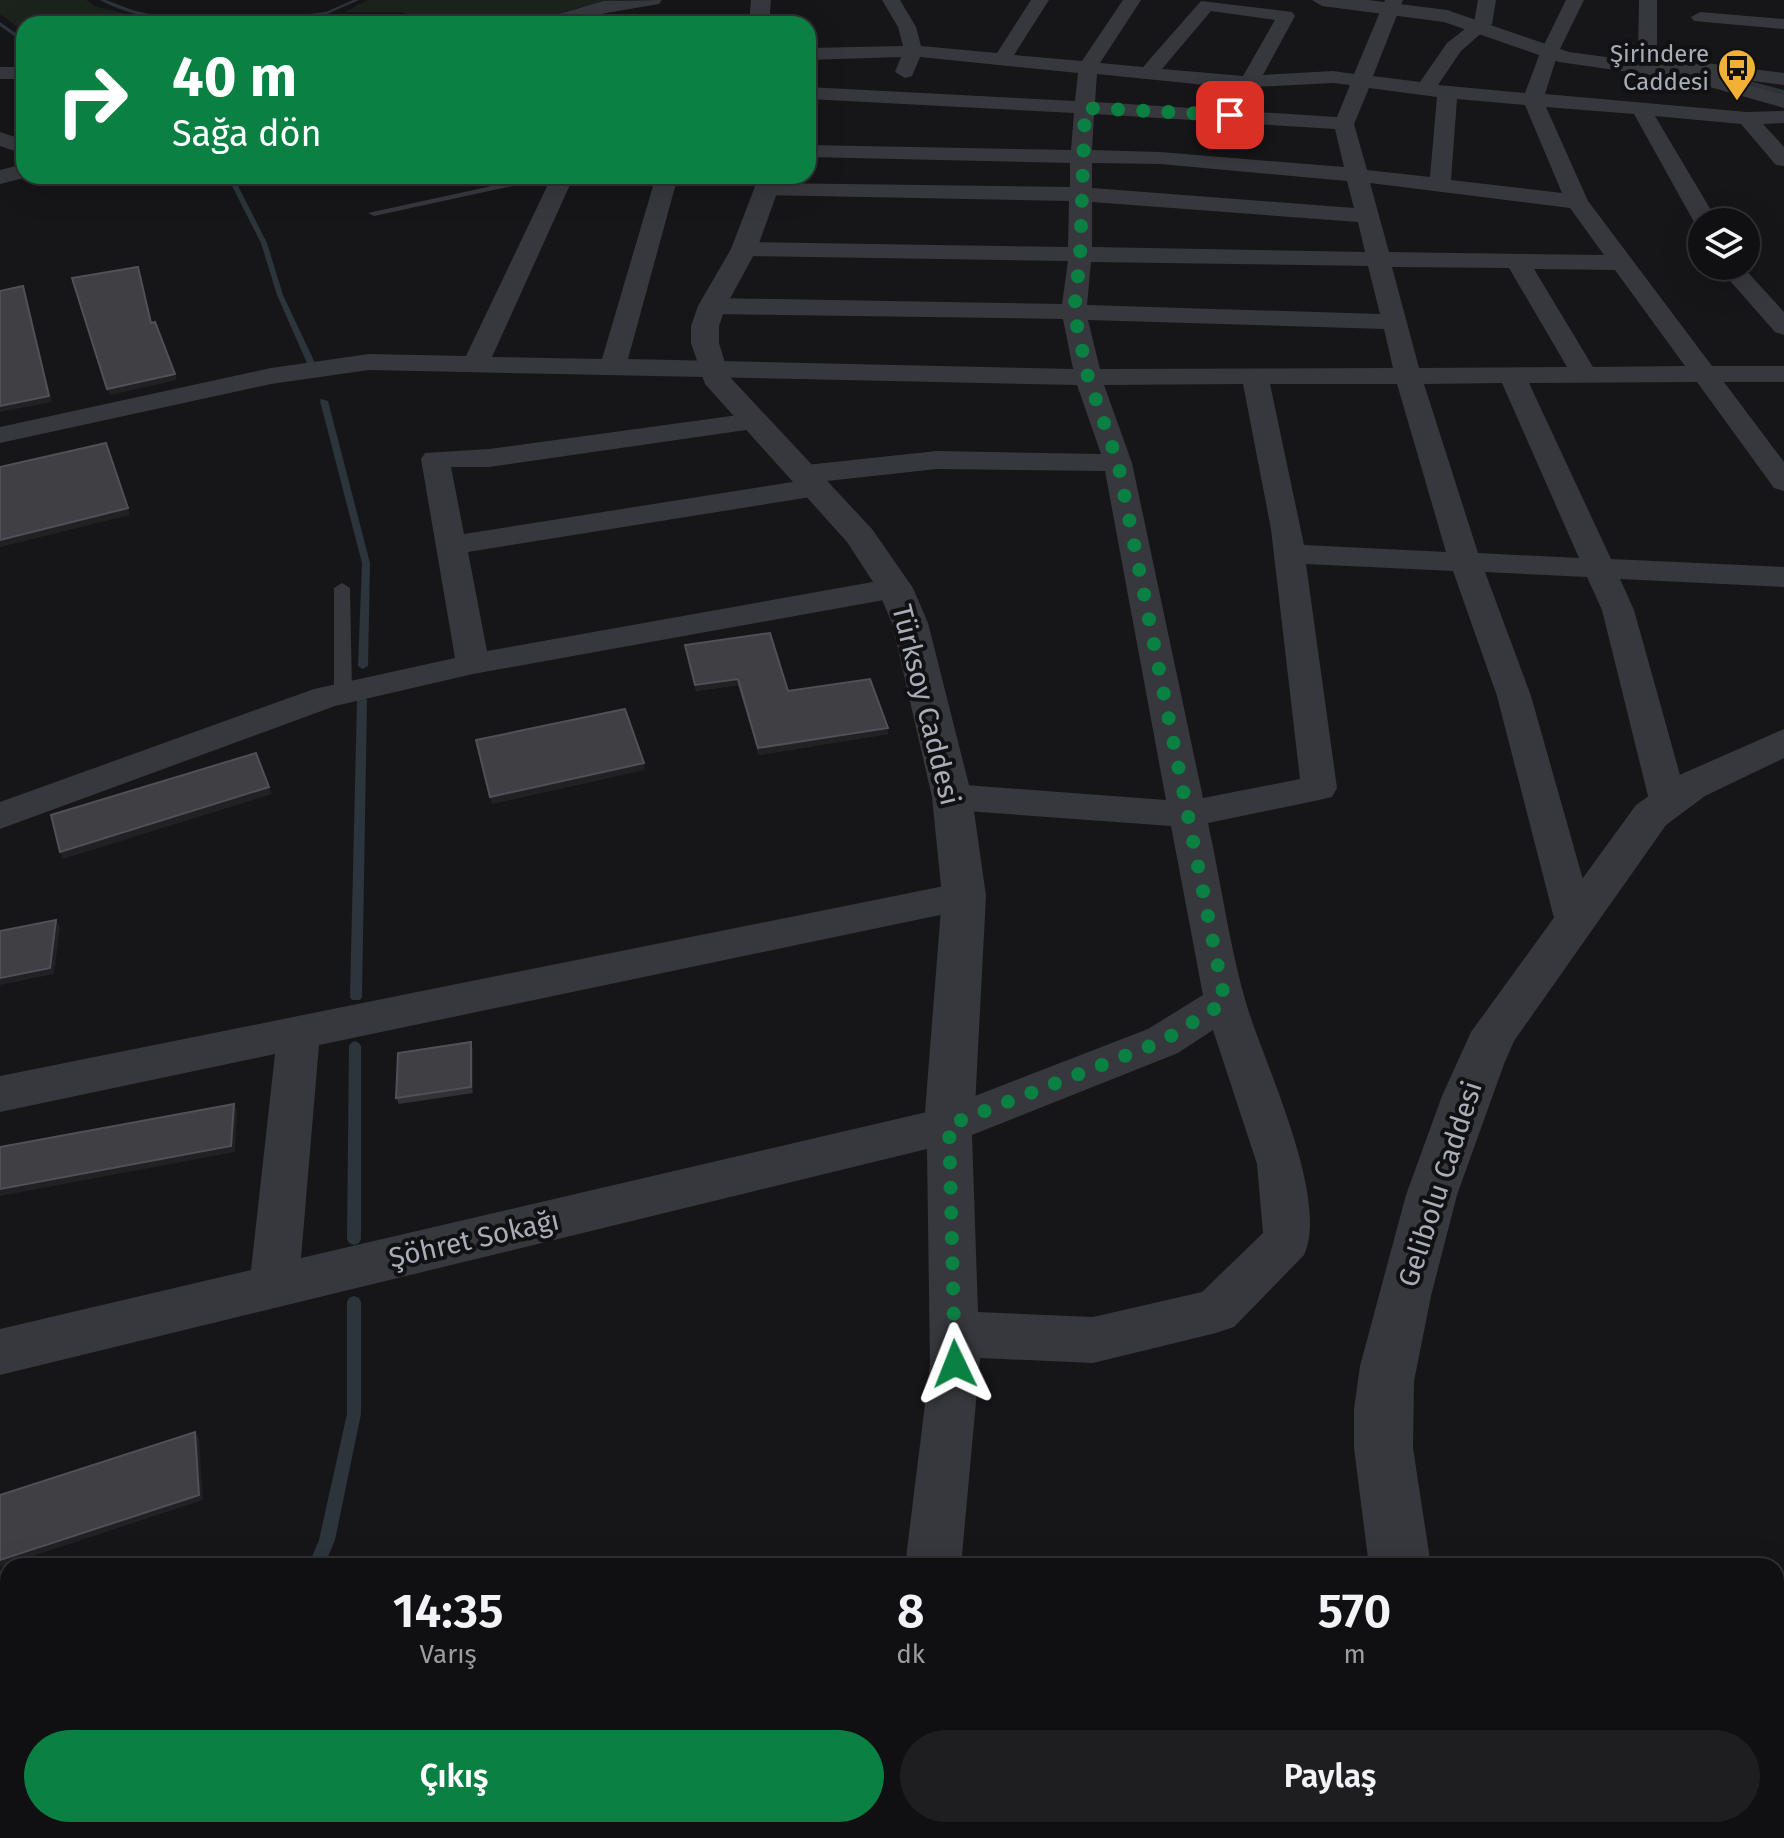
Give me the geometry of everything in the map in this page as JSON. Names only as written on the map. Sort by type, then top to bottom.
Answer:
[{"type":"street","points":[[573,16],[604,7],[652,0]]},
{"type":"street","points":[[891,0],[909,31],[914,51],[892,98]]},
{"type":"street","points":[[1003,58],[1040,0]]},
{"type":"street","points":[[955,1334],[1093,1340],[1216,1311],[1287,1240],[1280,1164],[1225,1002],[1118,463],[1088,377],[1074,312],[1080,257],[1081,156],[1088,66],[1132,0]]},
{"type":"street","points":[[1322,0],[1392,4],[1447,16],[1549,53],[1784,79]]},
{"type":"street","points":[[1425,89],[1454,47],[1483,24],[1487,0]]},
{"type":"street","points":[[1575,0],[1549,53],[1533,99],[1577,202],[1784,482]]},
{"type":"street","points":[[1648,0],[1647,55],[1784,101]]},
{"type":"street","points":[[1392,4],[1344,124],[1408,375],[1465,562],[1514,696],[1575,922]]},
{"type":"street","points":[[1148,73],[1207,5],[1286,16],[1250,80]]},
{"type":"street","points":[[1700,72],[1699,8],[1784,24]]},
{"type":"street","points":[[816,54],[914,51],[960,79],[1085,108],[1259,116],[1344,124]]},
{"type":"street","points":[[816,93],[892,98],[960,79],[1003,58],[1235,82],[1333,77],[1447,92],[1747,118],[1784,117]]},
{"type":"street","points":[[1440,186],[1447,92]]},
{"type":"street","points":[[1641,109],[1698,208]]},
{"type":"street","points":[[1747,118],[1784,160]]},
{"type":"street","points":[[816,151],[1160,158],[1357,175],[1577,202]]},
{"type":"street","points":[[476,363],[559,184]]},
{"type":"street","points":[[612,369],[665,184]]},
{"type":"street","name":"Türksoy Caddesi","points":[[769,184],[744,249],[712,306],[705,326],[705,343],[715,378],[812,480],[860,536],[895,588],[910,623],[952,797],[964,896],[949,1125]]},
{"type":"street","points":[[797,184],[1081,194],[1367,216]]},
{"type":"street","points":[[744,249],[1080,257],[1379,261],[1516,259],[1623,263]]},
{"type":"street","points":[[1516,259],[1584,374]]},
{"type":"street","points":[[1742,280],[1784,327]]},
{"type":"street","points":[[712,306],[1074,312],[1394,322]]},
{"type":"street","points":[[0,435],[271,376],[369,362],[1088,377],[1784,374]]},
{"type":"street","points":[[1511,374],[1618,610],[1668,800]]},
{"type":"street","points":[[952,797],[1188,814],[1319,788],[1290,554],[1255,375]]},
{"type":"street","points":[[473,664],[435,459],[489,458],[753,421]]},
{"type":"street","points":[[451,545],[937,460],[1118,463]]},
{"type":"street","points":[[1290,554],[1784,577]]},
{"type":"street","points":[[0,816],[343,693],[473,664],[895,588]]},
{"type":"street","name":"Gelibolu Caddesi","points":[[1399,1558],[1385,1455],[1383,1408],[1393,1342],[1412,1263],[1454,1127],[1478,1066],[1495,1032],[1651,815],[1668,800],[1784,742]]},
{"type":"street","points":[[0,1094],[964,896]]},
{"type":"street","name":"Şöhret Sokağı","points":[[0,1352],[949,1125],[1163,1041],[1225,1002]]},
{"type":"street","points":[[274,1287],[299,1033]]},
{"type":"street","points":[[934,1558],[955,1364],[949,1125]]},
{"type":"lane","points":[[1671,89],[1700,72]]},
{"type":"lane","points":[[374,213],[515,184]]},
{"type":"lane","points":[[342,588],[343,693]]},
{"type":"shaded area","points":[[0,0],[86,0],[94,6],[135,16],[16,16],[16,26],[0,14]]},
{"type":"shaded area","points":[[368,0],[619,0],[553,16],[418,16],[399,12],[345,12]]},
{"type":"building","points":[[138,267],[151,323],[155,322],[175,374],[107,389],[72,278]]},
{"type":"building","points":[[23,286],[49,396],[0,406],[0,291]]},
{"type":"building","points":[[106,443],[128,508],[0,540],[0,467]]},
{"type":"building","points":[[770,633],[788,691],[870,679],[888,728],[758,748],[738,679],[695,685],[685,645]]},
{"type":"building","points":[[625,709],[644,763],[490,797],[476,740]]},
{"type":"building","points":[[256,753],[269,787],[60,852],[51,815]]},
{"type":"building","points":[[56,920],[50,968],[0,978],[0,931]]},
{"type":"building","points":[[471,1042],[471,1087],[396,1098],[398,1053]]},
{"type":"building","points":[[234,1104],[231,1146],[0,1189],[0,1147]]},
{"type":"building","points":[[195,1432],[199,1495],[6,1558],[0,1558],[0,1495]]},
{"type":"waterway","points":[[102,0],[153,16]]},
{"type":"waterway","points":[[300,16],[327,13],[357,0]]},
{"type":"waterway","points":[[0,24],[16,35]]},
{"type":"waterway","points":[[1719,75],[1784,92]]},
{"type":"waterway","points":[[234,184],[264,243],[280,295],[311,363]]},
{"type":"waterway","points":[[324,401],[366,563],[363,666]]},
{"type":"waterway","points":[[356,997],[362,700]]},
{"type":"waterway","points":[[354,1239],[355,1046]]},
{"type":"waterway","points":[[319,1558],[327,1540],[354,1414],[354,1302]]},
{"type":"place","name":"Şirindere Caddesi","points":[[1737,102]]},
{"type":"route","points":[[955,1364],[949,1125],[1163,1041],[1225,1002],[1118,463],[1088,377],[1074,312],[1080,257],[1085,108],[1230,115]]}]
